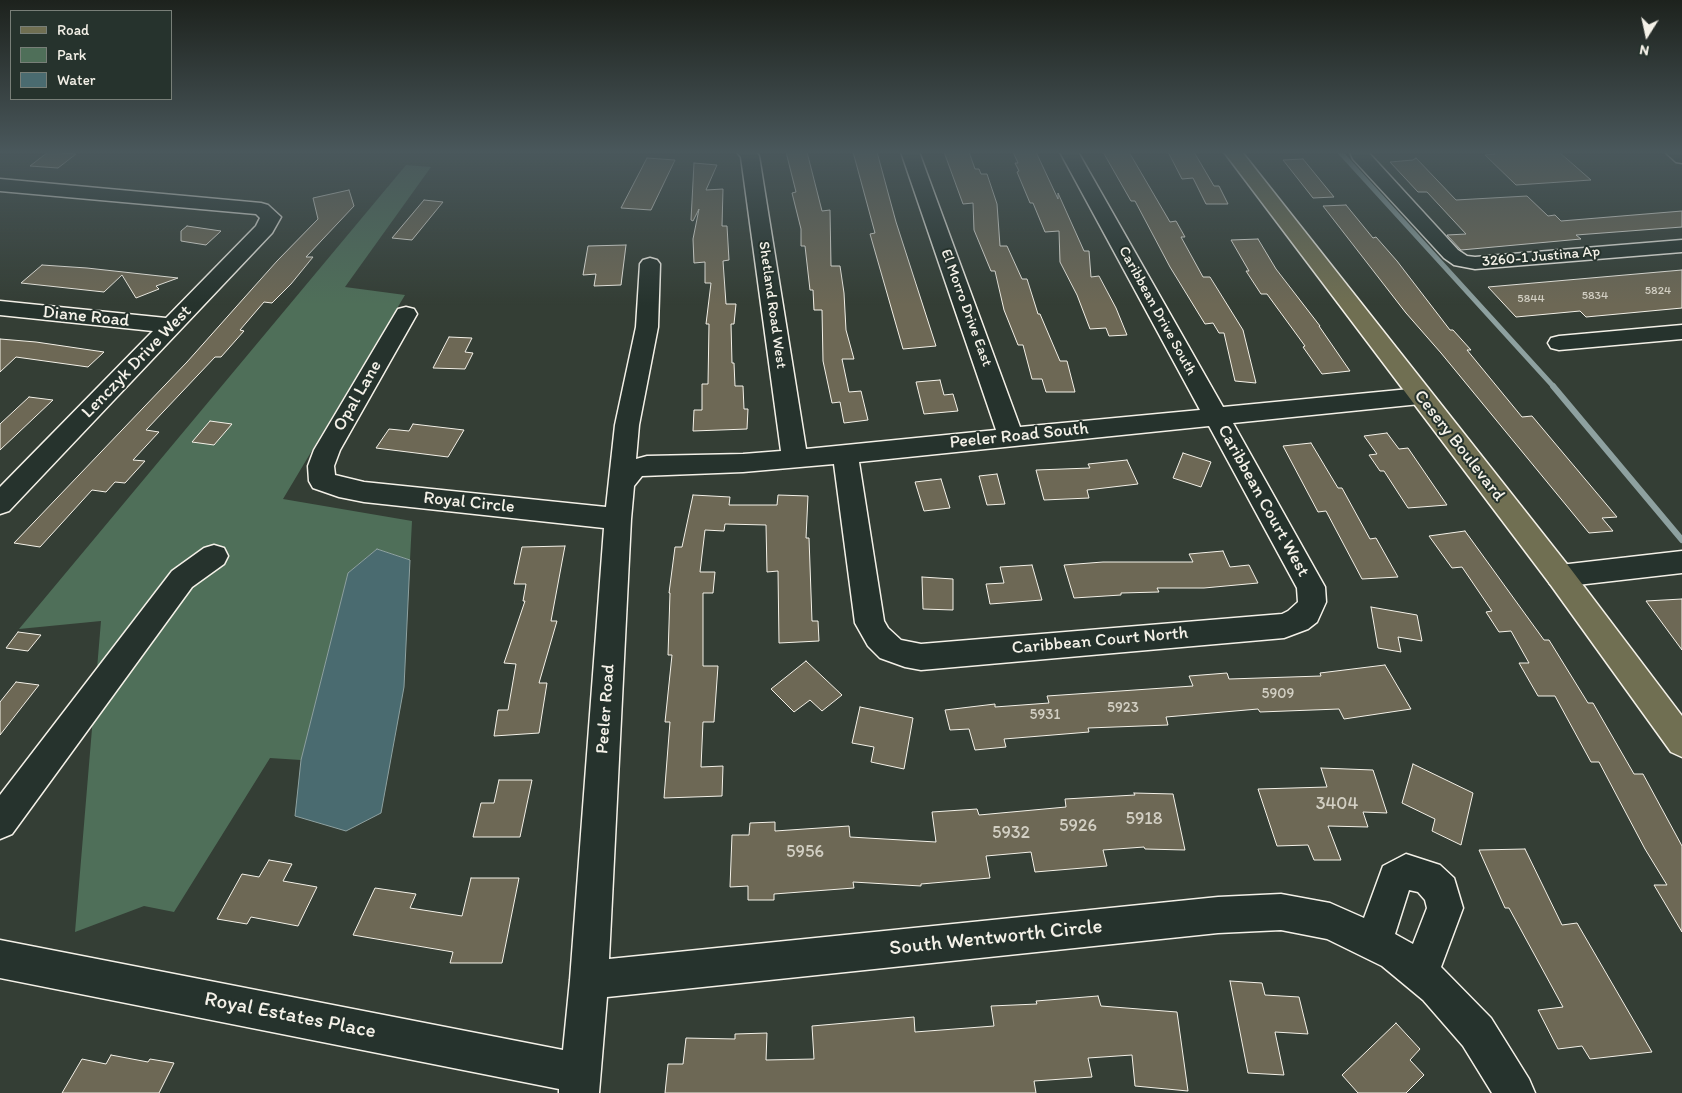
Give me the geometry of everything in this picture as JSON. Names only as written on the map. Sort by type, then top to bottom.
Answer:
[{"type":"main road","name":"Cesery Boulevard","points":[[1272,203],[1560,576],[1682,742]]},
{"type":"street","name":"Lenczyk Drive West","points":[[0,504],[265,229],[271,218],[261,209],[196,203]]},
{"type":"street","name":"Shetland Road West","points":[[757,203],[795,459]]},
{"type":"street","name":"El Morro Drive East","points":[[928,203],[1012,437]]},
{"type":"street","name":"Caribbean Drive South","points":[[1097,203],[1216,417]]},
{"type":"street","name":"3260-1 Justina Ap","points":[[1404,203],[1451,254],[1461,261],[1475,263],[1682,246]]},
{"type":"street","name":"Peeler Road","points":[[580,1083],[589,980],[618,519],[627,425],[647,327],[650,264]]},
{"type":"street","name":"Diane Road","points":[[0,308],[171,326]]},
{"type":"street","name":"Opal Lane","points":[[322,481],[321,466],[327,450],[406,314]]},
{"type":"street","points":[[1559,343],[1682,332]]},
{"type":"street","name":"Peeler Road South","points":[[622,482],[633,469],[647,466],[743,463],[795,459],[1420,396]]},
{"type":"street","name":"Caribbean Court West","points":[[1216,417],[1311,587],[1312,602],[1306,613]]},
{"type":"street","name":"Caribbean Court North","points":[[845,454],[870,623],[878,637],[891,649],[905,654],[921,656],[1284,626],[1298,620],[1306,613]]},
{"type":"street","name":"Royal Circle","points":[[322,481],[364,492],[618,519]]},
{"type":"street","points":[[0,822],[182,579],[214,556]]},
{"type":"street","points":[[1560,576],[1682,562]]},
{"type":"street","name":"South Wentworth Circle","points":[[589,980],[1218,915],[1281,912],[1330,921],[1397,957],[1436,987],[1478,1032],[1515,1093]]},
{"type":"street","name":"Royal Estates Place","points":[[0,959],[580,1083]]},
{"type":"green space","points":[[374,203],[405,203],[345,287],[405,295],[283,499],[412,521],[410,560],[377,549],[348,573],[301,760],[270,758],[174,912],[144,906],[75,932],[101,621],[19,629]]},
{"type":"water","points":[[377,549],[410,560],[404,687],[381,813],[346,831],[295,816],[301,760],[348,573]]},
{"type":"building","points":[[314,203],[353,203],[354,206],[306,257],[313,257],[291,284],[272,303],[264,302],[240,330],[244,331],[221,357],[215,357],[146,430],[159,432],[133,460],[145,461],[125,483],[115,482],[106,492],[92,490],[40,547],[14,543],[187,362],[277,261],[318,219]]},
{"type":"building","points":[[421,203],[442,203],[412,240],[392,238]]},
{"type":"building","points":[[624,203],[654,203],[651,210],[621,208]]},
{"type":"building","points":[[692,203],[723,203],[722,226],[727,226],[729,260],[723,261],[726,304],[736,304],[734,324],[731,324],[732,363],[734,363],[735,386],[743,386],[744,409],[748,409],[747,429],[693,431],[694,410],[702,410],[702,384],[708,384],[709,324],[706,324],[711,283],[705,283],[705,262],[694,263],[693,239],[699,209],[693,221],[691,220]]},
{"type":"building","points":[[795,203],[820,203],[822,211],[830,210],[831,266],[840,266],[846,330],[854,359],[842,359],[849,392],[861,391],[868,420],[844,423],[840,402],[832,403],[823,361],[822,310],[814,310],[813,290],[810,290],[805,246],[801,246],[801,229]]},
{"type":"building","points":[[867,203],[891,203],[936,346],[903,349],[870,234],[875,233]]},
{"type":"building","points":[[973,203],[997,203],[1000,246],[1007,246],[1022,279],[1027,279],[1038,314],[1040,314],[1060,361],[1067,361],[1075,392],[1046,392],[1042,379],[1032,379],[1023,345],[1018,345],[1004,310],[995,271],[991,271],[974,230]]},
{"type":"building","points":[[1033,203],[1062,203],[1084,251],[1089,251],[1091,277],[1099,276],[1116,308],[1127,335],[1109,336],[1106,328],[1090,329],[1077,295],[1060,262],[1059,231],[1045,232]]},
{"type":"building","points":[[1136,203],[1159,203],[1170,222],[1176,221],[1185,237],[1181,237],[1203,277],[1210,277],[1243,330],[1256,383],[1235,381],[1224,333],[1219,333],[1213,323],[1205,324],[1170,267]]},
{"type":"building","points":[[1206,203],[1228,204],[1206,204]]},
{"type":"building","points":[[1437,203],[1534,203],[1548,216],[1555,215],[1561,221],[1682,211],[1682,227],[1576,235],[1581,239],[1461,250],[1447,235],[1466,234]]},
{"type":"building","points":[[1346,205],[1373,238],[1376,237],[1397,261],[1450,330],[1453,330],[1471,350],[1467,350],[1522,417],[1532,416],[1617,517],[1602,518],[1613,531],[1589,533],[1406,313],[1323,206]]},
{"type":"building","points":[[187,226],[221,231],[206,245],[181,241],[181,231]]},
{"type":"building","points":[[1258,239],[1276,269],[1320,326],[1350,371],[1322,374],[1303,347],[1305,346],[1267,294],[1261,294],[1246,271],[1249,271],[1231,240]]},
{"type":"building","points":[[626,245],[621,285],[594,286],[596,274],[583,275],[588,246]]},
{"type":"building","points":[[42,265],[178,278],[156,286],[159,289],[136,298],[122,275],[104,292],[21,283]]},
{"type":"building","points":[[1682,270],[1682,308],[1586,317],[1580,311],[1516,317],[1488,287]]},
{"type":"building","points":[[449,337],[472,338],[465,352],[473,353],[465,369],[433,368]]},
{"type":"building","points":[[0,339],[104,352],[88,367],[16,357],[0,372]]},
{"type":"building","points":[[940,380],[944,395],[953,394],[958,411],[924,414],[916,382]]},
{"type":"building","points":[[29,397],[53,400],[0,450],[0,424]]},
{"type":"building","points":[[210,421],[232,424],[214,445],[192,442]]},
{"type":"building","points":[[413,424],[464,430],[448,457],[376,448],[389,429],[409,431]]},
{"type":"building","points":[[1387,433],[1399,449],[1408,448],[1447,505],[1408,508],[1384,471],[1380,471],[1369,455],[1377,454],[1364,436]]},
{"type":"building","points":[[1311,443],[1338,488],[1342,488],[1370,539],[1376,538],[1398,577],[1362,579],[1326,511],[1318,512],[1283,446]]},
{"type":"building","points":[[1183,453],[1211,462],[1201,487],[1173,478]]},
{"type":"building","points":[[1127,460],[1138,484],[1087,490],[1089,498],[1044,500],[1036,470],[1090,468],[1088,464]]},
{"type":"building","points":[[997,474],[1005,504],[987,505],[979,476]]},
{"type":"building","points":[[941,479],[950,508],[924,511],[915,482]]},
{"type":"building","points":[[693,495],[730,497],[729,505],[777,505],[778,495],[808,496],[806,538],[809,538],[812,621],[818,621],[819,641],[779,643],[778,571],[767,572],[766,525],[725,524],[724,531],[705,530],[700,572],[715,572],[713,593],[703,593],[703,666],[718,666],[714,722],[703,722],[701,767],[723,766],[722,796],[664,798],[670,722],[665,722],[672,655],[668,655],[669,593],[675,547],[682,547]]},
{"type":"building","points":[[1465,531],[1544,640],[1549,640],[1588,703],[1593,703],[1634,774],[1643,774],[1682,846],[1682,932],[1654,885],[1667,885],[1645,849],[1599,762],[1591,762],[1555,696],[1538,696],[1519,663],[1529,663],[1511,631],[1499,632],[1486,612],[1492,611],[1462,567],[1452,568],[1429,536]]},
{"type":"building","points":[[565,546],[551,621],[557,621],[539,683],[547,683],[539,733],[494,736],[498,710],[508,710],[516,664],[504,663],[525,601],[523,601],[526,584],[514,584],[522,547]]},
{"type":"building","points":[[1223,551],[1230,567],[1249,565],[1258,583],[1204,588],[1157,588],[1159,592],[1121,593],[1121,595],[1074,598],[1064,565],[1103,562],[1193,562],[1189,554]]},
{"type":"building","points":[[1032,565],[1042,600],[990,604],[986,584],[1004,583],[1000,567]]},
{"type":"building","points":[[922,577],[953,579],[953,610],[923,609]]},
{"type":"building","points":[[1682,599],[1682,650],[1646,601]]},
{"type":"building","points":[[1371,607],[1417,615],[1422,641],[1398,637],[1401,652],[1378,648]]},
{"type":"building","points":[[18,632],[41,635],[28,651],[6,648]]},
{"type":"building","points":[[806,661],[842,695],[822,711],[810,700],[794,712],[771,689]]},
{"type":"building","points":[[1385,665],[1411,709],[1344,719],[1339,709],[1260,712],[1258,709],[1166,717],[1168,725],[1088,728],[1089,732],[1004,739],[1006,747],[975,750],[969,729],[950,730],[945,710],[995,704],[995,707],[1049,703],[1047,696],[1193,686],[1189,676],[1227,673],[1229,679],[1321,676],[1320,673]]},
{"type":"building","points":[[16,682],[39,685],[0,735],[0,702]]},
{"type":"building","points":[[860,707],[913,718],[904,769],[871,762],[874,747],[852,743]]},
{"type":"building","points":[[1413,764],[1473,793],[1461,845],[1432,831],[1435,819],[1402,803]]},
{"type":"building","points":[[1321,768],[1373,770],[1387,813],[1363,812],[1368,827],[1328,826],[1341,860],[1314,860],[1308,845],[1277,846],[1258,789],[1327,787]]},
{"type":"building","points":[[499,780],[532,780],[520,837],[473,837],[481,803],[494,803]]},
{"type":"building","points":[[1134,793],[1173,794],[1185,850],[1145,849],[1144,847],[1103,850],[1107,866],[1035,872],[1031,852],[986,856],[990,878],[921,884],[921,886],[853,882],[854,888],[774,894],[774,900],[748,900],[748,886],[730,887],[732,835],[749,835],[750,823],[775,822],[775,831],[849,826],[850,837],[936,842],[932,812],[977,809],[979,815],[1066,807],[1065,799],[1135,795]]},
{"type":"building","points":[[1525,849],[1562,925],[1577,923],[1652,1052],[1590,1059],[1582,1046],[1558,1049],[1538,1010],[1563,1007],[1509,908],[1505,908],[1479,850]]},
{"type":"building","points":[[269,860],[292,864],[283,881],[317,887],[298,926],[251,917],[247,924],[217,919],[242,874],[259,877]]},
{"type":"building","points":[[471,878],[519,878],[502,963],[450,963],[453,952],[353,935],[375,888],[416,894],[410,908],[462,916]]},
{"type":"building","points":[[1230,981],[1262,983],[1265,995],[1299,997],[1308,1034],[1275,1032],[1284,1075],[1248,1073]]},
{"type":"building","points":[[1098,996],[1101,1006],[1177,1012],[1188,1091],[1135,1086],[1132,1055],[1088,1058],[1092,1077],[1034,1081],[1036,1093],[665,1093],[668,1064],[683,1064],[686,1038],[735,1039],[735,1034],[767,1033],[766,1060],[814,1059],[812,1026],[914,1017],[915,1032],[994,1026],[991,1006],[1037,1004],[1036,1001]]},
{"type":"building","points":[[1396,1023],[1420,1049],[1410,1060],[1424,1075],[1406,1093],[1358,1093],[1342,1075]]},
{"type":"building","points":[[111,1055],[148,1062],[150,1059],[174,1063],[159,1093],[62,1093],[82,1059],[106,1064]]},
{"type":"waterway","points":[[1386,203],[1554,387]]},
{"type":"waterway","points":[[1553,386],[1682,540]]}]
